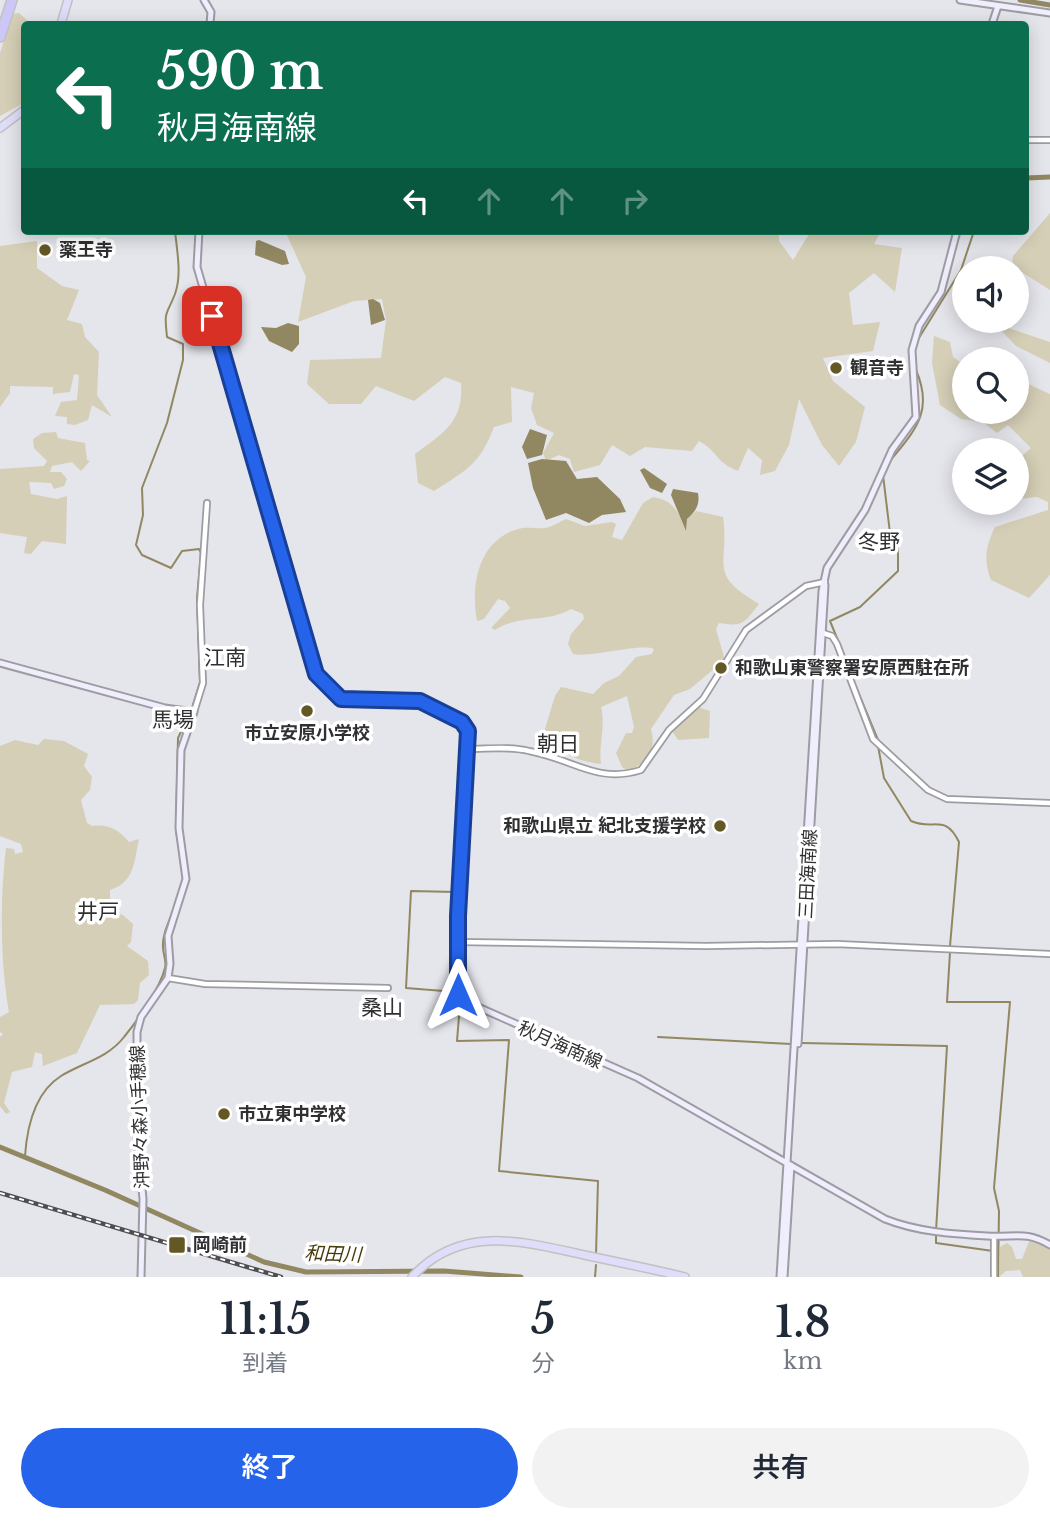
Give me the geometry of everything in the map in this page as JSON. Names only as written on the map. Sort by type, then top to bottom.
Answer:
[{"type":"highway","points":[[0,23],[9,4]]},
{"type":"highway","points":[[0,37],[9,4]]},
{"type":"main road","points":[[62,21],[68,0]]},
{"type":"main road","points":[[204,0],[211,12],[210,21]]},
{"type":"main road","points":[[960,0],[1050,13]]},
{"type":"main road","points":[[993,21],[998,6]]},
{"type":"main road","points":[[0,128],[21,112]]},
{"type":"main road","name":"秋月海南線","points":[[199,235],[197,267],[316,674],[341,699],[425,702],[462,722],[468,731],[458,995],[464,1002],[638,1078],[789,1166],[900,1225],[931,1232],[997,1237],[1024,1234],[1050,1245]]},
{"type":"main road","name":"三田海南線","points":[[789,1166],[827,568],[864,510],[892,450],[916,417],[912,350],[919,326],[941,292],[956,235]]},
{"type":"main road","points":[[0,663],[165,708],[194,712],[181,750],[179,828],[187,880],[167,936],[170,964],[167,978]]},
{"type":"main road","name":"沖野々森小手穂線","points":[[141,1277],[143,1200],[137,1137],[137,1032],[141,1017],[167,978]]},
{"type":"main road","points":[[782,1277],[789,1166]]},
{"type":"main road","points":[[415,1277],[434,1258],[466,1245],[512,1240],[685,1277]]},
{"type":"main road","points":[[466,1245],[515,1245],[664,1277]]},
{"type":"street","points":[[1029,140],[1050,139]]},
{"type":"street","points":[[194,712],[203,683],[200,606],[207,503]]},
{"type":"street","points":[[468,749],[533,751],[568,760],[604,776],[641,770],[669,730],[703,699],[746,630],[806,586],[825,582]]},
{"type":"street","points":[[822,632],[832,636],[837,644],[878,745],[928,790],[942,798],[1050,803]]},
{"type":"street","points":[[458,942],[706,946],[802,943],[1050,954]]},
{"type":"street","points":[[167,978],[205,984],[388,988]]},
{"type":"street","points":[[994,1277],[997,1237]]},
{"type":"shaded area","points":[[19,13],[28,21],[21,21],[21,105],[0,116],[0,53],[12,14]]},
{"type":"shaded area","points":[[1050,213],[1050,290],[1029,277],[1029,256],[1013,256]]},
{"type":"shaded area","points":[[287,235],[779,235],[779,241],[793,260],[809,235],[879,235],[874,244],[902,248],[895,292],[874,273],[849,293],[853,325],[880,322],[873,351],[823,358],[833,381],[865,407],[856,442],[839,466],[822,445],[799,399],[789,445],[775,471],[760,475],[762,460],[748,448],[738,471],[724,464],[699,441],[692,451],[645,447],[630,456],[612,445],[600,465],[574,472],[570,459],[559,455],[546,461],[543,453],[554,433],[537,425],[531,408],[534,393],[511,387],[512,422],[494,427],[478,458],[434,491],[418,483],[415,454],[450,425],[459,408],[461,383],[445,377],[414,401],[376,386],[361,404],[329,404],[307,384],[310,360],[381,358],[386,320],[382,299],[354,301],[298,322],[306,277]]},
{"type":"shaded area","points":[[37,241],[37,268],[62,286],[79,290],[67,320],[82,324],[85,337],[99,352],[97,395],[112,417],[92,405],[88,420],[75,425],[67,424],[67,417],[55,416],[61,402],[77,400],[79,375],[74,374],[70,392],[53,394],[53,387],[10,386],[10,393],[0,407],[0,246]]},
{"type":"shaded area","points":[[256,241],[285,251],[289,264],[282,265],[255,255]]},
{"type":"shaded area","points":[[373,299],[380,303],[385,320],[371,325],[368,300]]},
{"type":"shaded area","points":[[288,323],[299,326],[299,344],[292,352],[269,341],[261,327],[276,328]]},
{"type":"shaded area","points":[[1004,333],[1023,333],[1050,342],[1050,363],[1029,352],[1029,347],[1016,346]]},
{"type":"shaded area","points":[[934,336],[950,342],[952,413],[940,405],[932,363]]},
{"type":"shaded area","points":[[1029,384],[1050,394],[1050,575],[1029,598],[991,580],[986,560],[989,540],[995,527],[1048,510],[1048,502],[1037,497],[1029,498],[1029,438],[1021,438],[1008,425],[997,433],[986,424],[1029,424]]},
{"type":"shaded area","points":[[530,429],[547,435],[542,455],[527,459],[522,447]]},
{"type":"shaded area","points":[[56,432],[58,438],[85,443],[87,460],[90,461],[81,471],[72,462],[52,466],[50,472],[61,472],[67,479],[64,486],[54,489],[51,483],[29,482],[31,494],[57,499],[67,496],[66,544],[42,541],[31,554],[24,553],[27,537],[0,533],[0,469],[44,466],[47,461],[34,448],[33,439],[42,433]]},
{"type":"shaded area","points":[[542,459],[566,461],[577,479],[597,477],[620,499],[626,512],[602,515],[589,523],[566,513],[546,520],[533,488],[528,463]]},
{"type":"shaded area","points":[[644,468],[667,484],[662,493],[650,488],[640,470]]},
{"type":"shaded area","points":[[673,489],[698,493],[698,504],[687,519],[686,531],[671,495]]},
{"type":"shaded area","points":[[653,497],[671,505],[686,531],[687,519],[696,511],[723,517],[726,576],[732,584],[759,604],[750,616],[739,624],[719,623],[716,629],[724,657],[721,663],[690,689],[674,695],[651,729],[653,743],[649,754],[641,764],[629,771],[622,767],[616,753],[626,733],[632,733],[634,727],[627,696],[601,707],[601,764],[569,755],[555,745],[544,732],[555,696],[561,687],[593,694],[604,683],[619,676],[636,657],[652,654],[654,649],[573,654],[568,644],[571,634],[584,619],[583,614],[571,609],[561,614],[515,622],[495,630],[491,628],[510,608],[505,601],[498,599],[484,619],[477,621],[475,592],[477,577],[487,551],[508,533],[523,528],[548,527],[566,519],[585,526],[612,522],[616,524],[612,537],[622,540],[643,503]]},
{"type":"shaded area","points":[[698,707],[710,711],[709,738],[678,740],[672,731]]},
{"type":"shaded area","points":[[44,739],[64,741],[88,754],[84,766],[92,777],[90,790],[81,800],[87,823],[112,828],[129,842],[139,839],[129,876],[110,890],[110,900],[103,909],[123,915],[133,924],[131,942],[127,946],[148,961],[149,975],[140,983],[138,1000],[134,1004],[100,1005],[77,1053],[43,1066],[42,1054],[35,1052],[32,1067],[12,1072],[4,1103],[10,1112],[6,1114],[0,1106],[0,1037],[3,1034],[0,1032],[0,1017],[9,1012],[3,951],[3,888],[6,848],[14,849],[15,854],[23,852],[21,844],[0,836],[0,746],[15,740],[38,745]]},
{"type":"shaded area","points":[[1030,1239],[1050,1249],[1050,1277],[1023,1277],[1020,1270],[1006,1271],[999,1277],[1000,1247],[1007,1243],[1012,1247],[1016,1259],[1022,1259]]},
{"type":"waterway","points":[[1020,0],[1050,5]]},
{"type":"waterway","points":[[1029,178],[1050,177]]},
{"type":"waterway","points":[[175,235],[178,279],[166,314],[166,322],[167,337],[183,344],[183,360],[167,423],[142,488],[143,515],[136,545],[142,555],[171,568],[182,551],[199,549],[201,553],[197,598],[200,682],[192,708]]},
{"type":"waterway","points":[[917,341],[961,270],[973,235]]},
{"type":"waterway","points":[[890,461],[919,420],[923,398],[916,370]]},
{"type":"waterway","points":[[839,643],[830,621],[860,607],[898,571],[898,547],[890,533],[883,475]]},
{"type":"waterway","points":[[856,687],[878,740]]},
{"type":"waterway","points":[[180,852],[176,831],[178,738],[190,713]]},
{"type":"waterway","points":[[878,746],[884,778],[911,821],[944,825],[954,833],[959,842],[950,946]]},
{"type":"waterway","points":[[469,767],[470,752]]},
{"type":"waterway","points":[[182,868],[183,879]]},
{"type":"waterway","points":[[456,892],[411,891],[406,988],[456,992]]},
{"type":"waterway","points":[[25,1156],[30,1122],[44,1092],[61,1076],[103,1055],[118,1044],[148,1004],[165,968],[164,938],[173,911]]},
{"type":"waterway","points":[[950,952],[947,1002],[1010,1002],[994,1188],[999,1211],[998,1277]]},
{"type":"waterway","points":[[460,1004],[457,1041],[509,1040],[499,1171],[598,1181],[596,1254]]},
{"type":"waterway","points":[[658,1037],[791,1044]]},
{"type":"waterway","points":[[802,1043],[947,1046],[936,1231]]},
{"type":"waterway","name":"和田川","points":[[0,1147],[105,1190],[264,1262],[306,1272],[444,1271],[521,1277]]},
{"type":"waterway","points":[[936,1235],[936,1243],[993,1251]]},
{"type":"waterway","points":[[595,1277],[596,1265]]},
{"type":"railway","points":[[0,1193],[281,1277]]},
{"type":"place","name":"薬王寺","points":[[45,250]]},
{"type":"place","name":"観音寺","points":[[836,368]]},
{"type":"place","name":"和歌山東警察署安原西駐在所","points":[[721,668]]},
{"type":"place","name":"市立安原小学校","points":[[307,711]]},
{"type":"place","name":"和歌山県立 紀北支援学校","points":[[720,826]]},
{"type":"place","name":"市立東中学校","points":[[224,1114]]},
{"type":"place","name":"岡崎前","points":[[177,1245]]},
{"type":"district","name":"冬野","points":[[879,542]]},
{"type":"district","name":"江南","points":[[225,658]]},
{"type":"district","name":"馬場","points":[[173,720]]},
{"type":"district","name":"朝日","points":[[558,744]]},
{"type":"district","name":"井戸","points":[[98,912]]},
{"type":"district","name":"桑山","points":[[382,1008]]},
{"type":"route","points":[[212,316],[316,674],[341,699],[425,702],[462,722],[468,731],[458,916],[458,995]]}]
